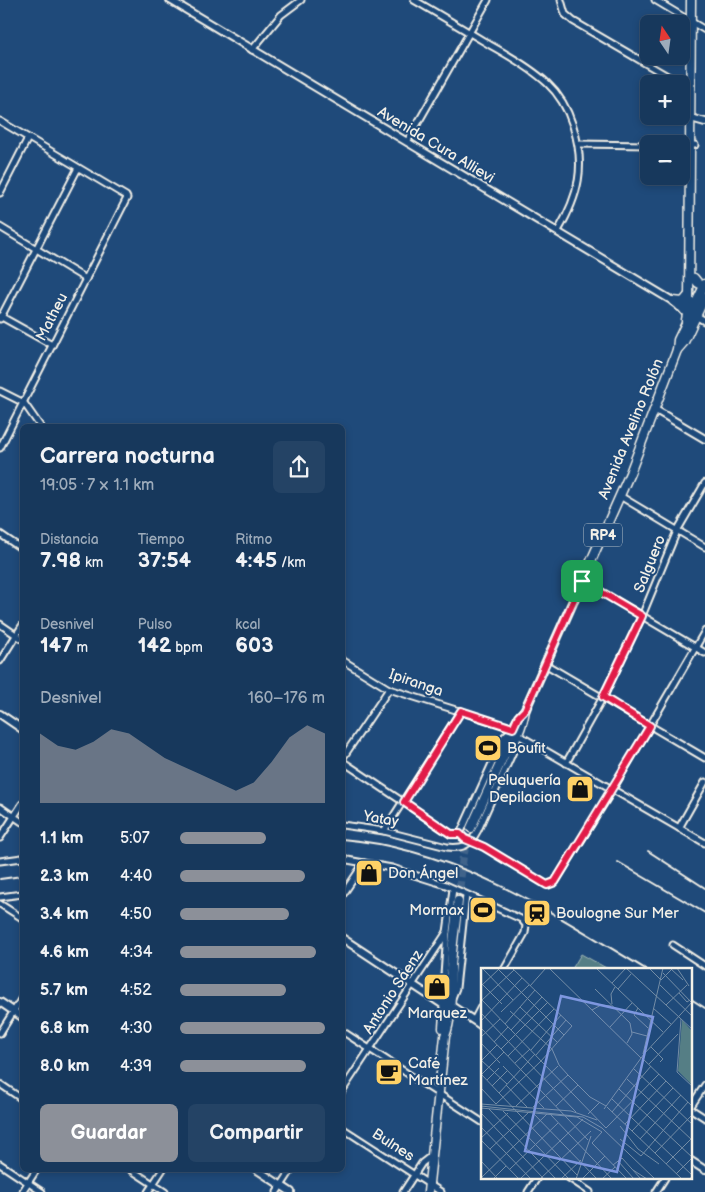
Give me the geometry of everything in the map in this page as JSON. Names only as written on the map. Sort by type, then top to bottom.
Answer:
[{"type":"main road","points":[[685,324],[689,300],[694,118],[691,0]]},
{"type":"main road","points":[[694,118],[691,88],[695,0]]},
{"type":"main road","points":[[680,306],[685,307],[694,293],[693,145]]},
{"type":"main road","points":[[694,278],[698,283],[704,285]]},
{"type":"main road","name":"Avenida Avelino Rolón","points":[[471,828],[504,755],[509,750],[524,718],[525,710],[620,496],[677,350],[678,340],[704,285]]},
{"type":"main road","name":"Avenida Avelino Rolón","points":[[677,350],[684,342],[705,297]]},
{"type":"main road","points":[[672,301],[683,302],[689,300]]},
{"type":"main road","points":[[429,1188],[445,1036],[443,1028],[447,1005],[446,986],[451,971],[458,901]]},
{"type":"street","name":"Avenida Cura Allievi","points":[[170,0],[558,231],[680,306],[687,315]]},
{"type":"street","points":[[252,50],[281,15],[301,0]]},
{"type":"street","points":[[414,0],[517,60],[548,84],[563,102],[578,144],[580,169],[578,187],[571,207],[558,231]]},
{"type":"street","points":[[407,142],[488,0]]},
{"type":"street","points":[[561,0],[565,14],[572,21],[665,75]]},
{"type":"street","points":[[655,0],[705,30]]},
{"type":"street","points":[[694,118],[705,122]]},
{"type":"street","points":[[0,121],[78,168],[0,317],[52,345]]},
{"type":"street","points":[[0,192],[28,138]]},
{"type":"street","points":[[578,144],[640,145]]},
{"type":"street","name":"Matheu","points":[[0,448],[127,198],[78,168]]},
{"type":"street","points":[[0,227],[86,279]]},
{"type":"street","points":[[696,316],[705,321]]},
{"type":"street","points":[[0,391],[24,403],[39,424]]},
{"type":"street","points":[[654,409],[705,439]]},
{"type":"street","name":"Salguero","points":[[566,763],[603,697],[642,616],[677,531],[705,483]]},
{"type":"street","points":[[620,496],[705,547]]},
{"type":"street","points":[[0,534],[20,548]]},
{"type":"street","points":[[582,581],[705,653]]},
{"type":"street","points":[[0,624],[20,638]]},
{"type":"street","points":[[0,661],[20,629]]},
{"type":"street","points":[[345,762],[451,834],[460,834],[462,837],[484,847],[547,885],[552,884],[612,790],[705,631]]},
{"type":"street","name":"Ipiranga","points":[[345,662],[389,689],[461,711],[517,732],[566,763],[705,843]]},
{"type":"street","points":[[545,664],[705,758]]},
{"type":"street","points":[[345,755],[389,689]]},
{"type":"street","points":[[384,831],[461,711]]},
{"type":"street","points":[[0,714],[20,728]]},
{"type":"street","name":"Avenida Avelino Rolón","points":[[460,834],[504,737],[517,732]]},
{"type":"street","name":"Avenida Avelino Rolón","points":[[472,842],[517,732]]},
{"type":"street","points":[[679,828],[705,782]]},
{"type":"street","points":[[0,807],[20,820]]},
{"type":"street","points":[[0,838],[20,807]]},
{"type":"street","name":"Yatay","points":[[345,825],[384,831],[451,847],[461,847],[472,842]]},
{"type":"street","points":[[0,861],[20,858]]},
{"type":"street","points":[[345,860],[392,868],[446,885],[521,919],[526,929],[505,968]]},
{"type":"street","points":[[345,892],[364,863]]},
{"type":"street","points":[[447,1005],[442,988],[453,889]]},
{"type":"street","points":[[0,897],[20,894]]},
{"type":"street","points":[[447,1005],[456,988],[466,895]]},
{"type":"street","points":[[0,904],[20,917]]},
{"type":"street","name":"Antonio Sáenz","points":[[345,1086],[447,932]]},
{"type":"street","points":[[345,940],[412,984],[481,1025]]},
{"type":"street","points":[[673,945],[705,966]]},
{"type":"street","points":[[0,1002],[20,1016]]},
{"type":"street","points":[[0,1033],[20,1002]]},
{"type":"street","points":[[474,1020],[481,1007]]},
{"type":"street","points":[[345,1033],[481,1121]]},
{"type":"street","points":[[0,1084],[20,1097]]},
{"type":"street","points":[[692,1105],[705,1085]]},
{"type":"street","points":[[692,1108],[705,1118]]},
{"type":"street","name":"Bulnes","points":[[345,1130],[414,1174],[429,1188],[441,1192]]},
{"type":"street","points":[[403,1192],[422,1163],[432,1156]]},
{"type":"street","points":[[692,1162],[705,1170]]},
{"type":"street","points":[[0,1164],[42,1192]]},
{"type":"street","points":[[22,1192],[35,1172]]},
{"type":"street","points":[[135,1172],[165,1192]]},
{"type":"street","points":[[148,1192],[161,1172]]},
{"type":"street","points":[[261,1172],[292,1192]]},
{"type":"street","points":[[277,1192],[290,1172]]},
{"type":"street","points":[[528,1192],[536,1180]]},
{"type":"street","points":[[572,1180],[590,1192]]},
{"type":"street","points":[[656,1192],[664,1180]]},
{"type":"green space","points":[[581,954],[606,968],[573,968]]},
{"type":"tunnel","points":[[458,901],[463,856],[471,828]]},
{"type":"railway","points":[[345,839],[385,845],[425,856],[502,886],[575,926],[644,968]]},
{"type":"railway","points":[[648,851],[705,888]]},
{"type":"railway","points":[[618,862],[705,913]]},
{"type":"railway","points":[[0,879],[20,876]]},
{"type":"railway","points":[[692,1000],[705,1008]]},
{"type":"place","name":"Boufit","points":[[488,748]]},
{"type":"place","name":"Peluquería Depilacion","points":[[580,789]]},
{"type":"place","name":"Don Ángel","points":[[369,873]]},
{"type":"place","name":"Mormax","points":[[483,910]]},
{"type":"place","name":"Boulogne Sur Mer","points":[[537,913]]},
{"type":"place","name":"Marquez","points":[[437,987]]},
{"type":"place","name":"Café Martínez","points":[[389,1072]]},
{"type":"route","points":[[582,581],[642,616],[603,697],[650,726],[555,882],[547,885],[484,847],[465,839],[460,834],[451,834],[404,802],[461,711],[513,728],[518,717],[525,710],[582,581]]}]
